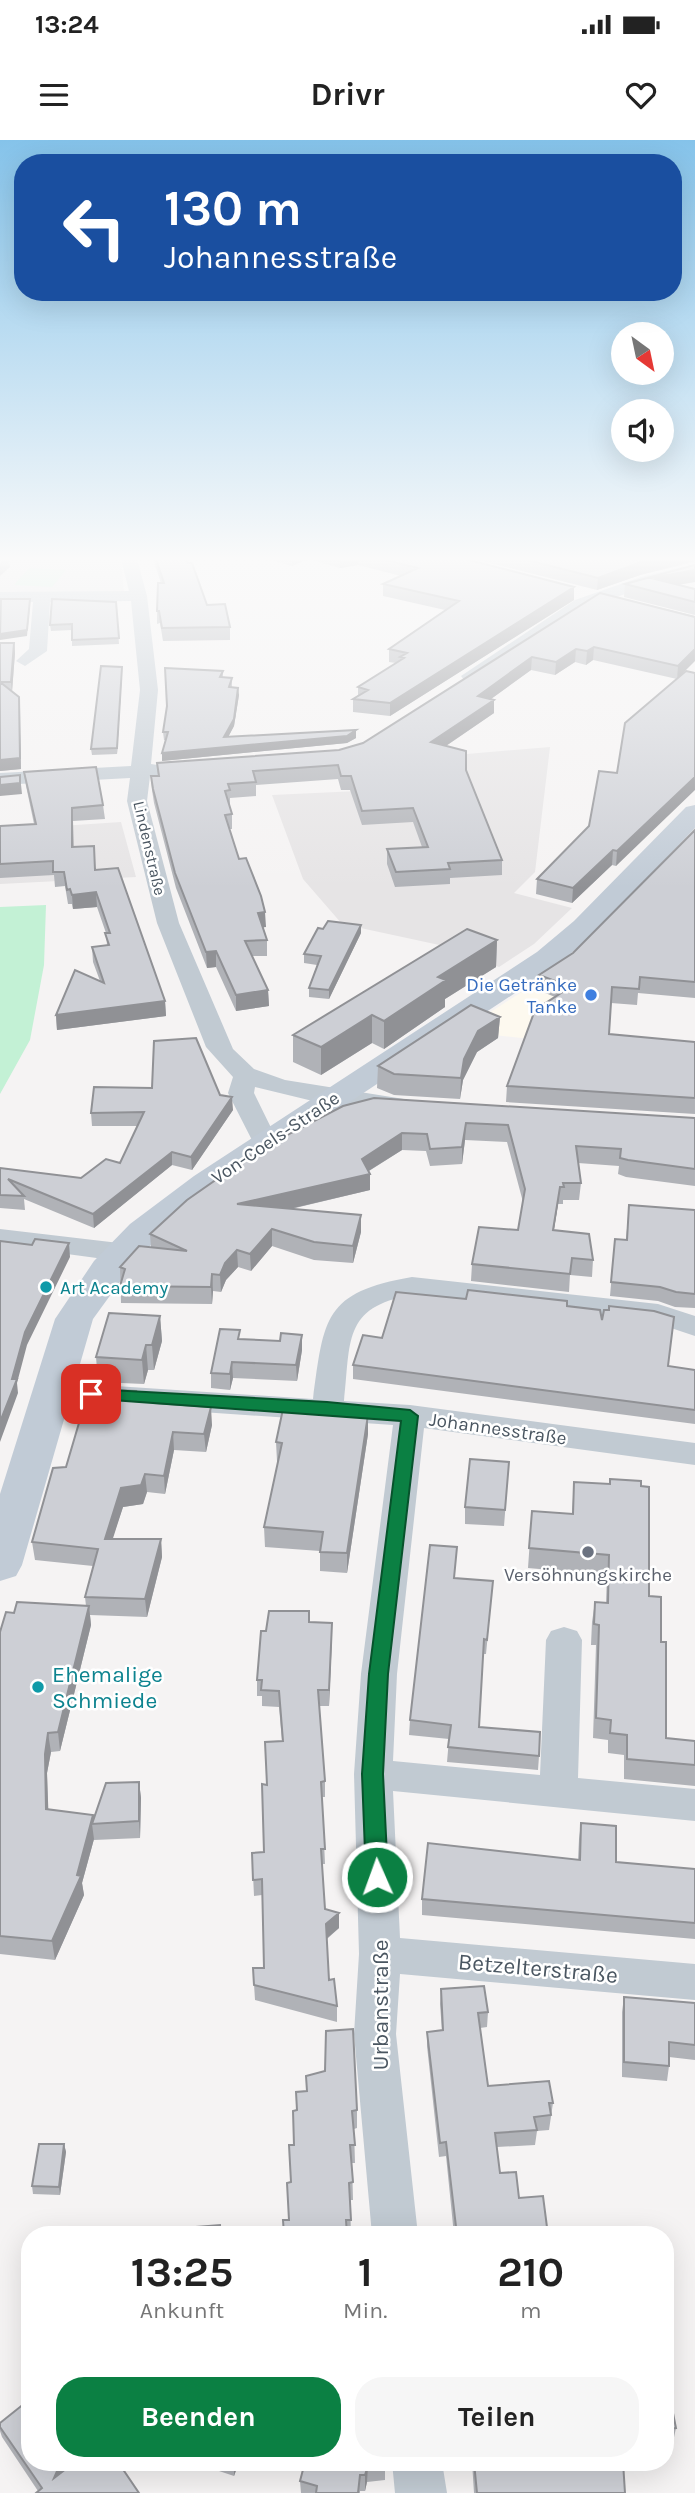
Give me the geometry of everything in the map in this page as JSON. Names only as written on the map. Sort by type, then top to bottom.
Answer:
[{"type":"main road","name":"Von-Coels-Straße","points":[[0,1565],[74,1319],[92,1287],[119,1252],[155,1219],[265,1142],[548,958],[584,927],[695,813]]},
{"type":"street","name":"Lindenstraße","points":[[147,669],[149,690],[138,769],[137,801],[168,923],[218,1046],[228,1060],[246,1075]]},
{"type":"street","points":[[457,684],[481,669]]},
{"type":"street","points":[[0,779],[138,769],[181,769]]},
{"type":"street","points":[[265,1142],[241,1093],[246,1075],[370,1104],[430,1108]]},
{"type":"street","points":[[0,1237],[119,1252]]},
{"type":"street","points":[[327,1408],[340,1327],[350,1307],[366,1294],[387,1288],[412,1286],[658,1312],[695,1326]]},
{"type":"street","name":"Johannesstraße","points":[[91,1394],[327,1408],[410,1416],[695,1454]]},
{"type":"street","name":"Urbanstraße","points":[[394,2226],[375,2034],[380,1954],[373,1774],[379,1674],[410,1416]]},
{"type":"street","points":[[558,1793],[565,1640]]},
{"type":"street","points":[[373,1774],[695,1805]]},
{"type":"street","name":"Betzelterstraße","points":[[380,1954],[695,1982]]},
{"type":"street","points":[[419,2471],[421,2493]]},
{"type":"shaded area","points":[[550,747],[535,872],[514,893],[572,908],[534,944],[499,967],[444,946],[342,924],[303,879],[272,795],[466,786],[467,754]]},
{"type":"shaded area","points":[[121,822],[136,877],[0,884],[0,830]]},
{"type":"shaded area","points":[[572,960],[621,993],[540,1040],[493,1035],[470,1025]]},
{"type":"green space","points":[[46,905],[44,965],[30,1040],[0,1094],[0,907]]},
{"type":"building","points":[[0,669],[12,669],[11,682],[0,682]]},
{"type":"building","points":[[101,669],[122,669],[117,748],[91,749]]},
{"type":"building","points":[[165,669],[223,671],[220,677],[232,678],[229,687],[238,688],[234,719],[224,737],[356,730],[347,736],[162,753],[168,732],[163,732],[167,706]]},
{"type":"building","points":[[387,669],[444,669],[390,703],[353,699],[368,690],[358,687]]},
{"type":"building","points":[[480,669],[516,669],[478,696],[494,700],[431,742],[466,751],[466,770],[502,860],[448,863],[450,869],[396,872],[387,849],[428,847],[413,808],[362,811],[351,776],[341,776],[338,765],[253,771],[256,782],[228,784],[230,790],[225,791],[232,814],[225,815],[239,859],[246,858],[265,912],[258,913],[267,940],[245,941],[268,990],[236,995],[216,951],[206,952],[175,873],[153,789],[151,776],[159,776],[157,763],[339,750],[363,743]]},
{"type":"building","points":[[686,671],[695,673],[695,777],[617,851],[613,850],[573,888],[537,879],[589,826],[599,771],[617,773],[625,723]]},
{"type":"building","points":[[0,682],[19,697],[20,758],[0,760]]},
{"type":"building","points":[[96,767],[103,805],[72,808],[72,847],[94,846],[95,870],[118,868],[165,1001],[56,1015],[75,970],[104,983],[92,947],[109,945],[105,933],[110,933],[96,892],[72,895],[70,889],[67,890],[64,872],[53,872],[53,861],[0,864],[0,826],[36,824],[24,772]]},
{"type":"building","points":[[20,775],[20,783],[0,785],[0,777]]},
{"type":"building","points":[[695,830],[695,982],[640,977],[639,989],[612,987],[609,1034],[695,1042],[695,1098],[507,1086],[535,1010],[567,989],[563,987],[566,985],[539,975],[573,953]]},
{"type":"building","points":[[328,921],[361,925],[329,990],[309,988],[321,956],[304,954],[318,928],[323,929]]},
{"type":"building","points":[[467,929],[497,940],[438,977],[446,980],[384,1021],[372,1015],[321,1047],[293,1035]]},
{"type":"building","points":[[471,1005],[500,1017],[478,1031],[464,1059],[461,1078],[394,1074],[378,1066]]},
{"type":"building","points":[[196,1038],[220,1095],[232,1097],[191,1157],[172,1152],[93,1214],[8,1179],[24,1196],[0,1195],[0,1168],[81,1178],[106,1159],[120,1163],[144,1112],[91,1113],[94,1087],[152,1088],[154,1041]]},
{"type":"building","points":[[374,1098],[695,1118],[695,1169],[620,1158],[621,1149],[576,1146],[581,1183],[563,1183],[564,1187],[560,1187],[553,1230],[589,1234],[593,1260],[572,1258],[570,1274],[472,1264],[479,1227],[518,1230],[525,1189],[508,1125],[466,1123],[462,1147],[430,1149],[427,1134],[402,1133],[362,1159],[370,1174],[237,1204],[361,1215],[353,1246],[314,1242],[272,1229],[250,1254],[237,1250],[225,1263],[220,1275],[212,1274],[211,1287],[120,1286],[125,1269],[120,1267],[139,1246],[187,1251],[150,1234],[187,1200],[260,1149],[343,1106]]},
{"type":"building","points":[[629,1205],[695,1210],[695,1294],[611,1282],[615,1239],[627,1240]]},
{"type":"building","points":[[35,1239],[69,1243],[25,1332],[12,1379],[17,1379],[0,1422],[0,1241],[32,1245]]},
{"type":"building","points":[[468,1290],[567,1301],[567,1306],[600,1310],[602,1320],[604,1310],[609,1310],[609,1306],[654,1311],[674,1317],[668,1366],[695,1370],[695,1410],[353,1365],[363,1335],[382,1338],[396,1292],[466,1299]]},
{"type":"building","points":[[109,1313],[160,1316],[152,1345],[146,1345],[142,1360],[96,1357]]},
{"type":"building","points":[[220,1329],[240,1330],[238,1339],[280,1341],[281,1333],[302,1335],[296,1365],[232,1362],[230,1374],[211,1373]]},
{"type":"building","points":[[89,1389],[136,1391],[135,1395],[154,1403],[211,1407],[204,1434],[173,1432],[164,1476],[145,1474],[141,1485],[121,1488],[105,1539],[161,1539],[145,1599],[85,1597],[98,1549],[32,1542],[53,1468],[66,1467]]},
{"type":"building","points":[[283,1409],[368,1415],[347,1553],[320,1552],[323,1532],[264,1527],[282,1443],[276,1442]]},
{"type":"building","points":[[470,1459],[509,1462],[505,1510],[465,1507]]},
{"type":"building","points":[[610,1479],[641,1481],[641,1486],[649,1487],[649,1596],[661,1597],[661,1642],[666,1642],[666,1738],[695,1741],[695,1765],[627,1759],[627,1735],[610,1733],[611,1720],[596,1718],[599,1625],[594,1624],[595,1602],[608,1603],[609,1555],[529,1548],[532,1511],[573,1514],[574,1482],[610,1484]]},
{"type":"building","points":[[430,1545],[457,1547],[454,1578],[493,1581],[487,1640],[484,1639],[479,1727],[540,1732],[539,1756],[448,1747],[451,1725],[410,1720]]},
{"type":"building","points":[[17,1602],[89,1606],[58,1732],[48,1733],[45,1754],[46,1809],[93,1815],[77,1875],[81,1876],[52,1941],[0,1936],[0,1632],[6,1612],[14,1613]]},
{"type":"building","points":[[269,1611],[309,1611],[309,1622],[332,1623],[329,1690],[318,1690],[325,1781],[321,1782],[325,1849],[321,1849],[325,1909],[339,1913],[326,1924],[329,1980],[334,1979],[337,2006],[254,1985],[253,1968],[264,1968],[262,1879],[253,1880],[252,1853],[264,1852],[262,1784],[267,1785],[265,1742],[283,1741],[279,1691],[261,1690],[262,1680],[257,1680],[261,1631],[266,1631]]},
{"type":"building","points":[[139,1782],[139,1821],[92,1824],[106,1783]]},
{"type":"building","points":[[581,1823],[616,1826],[616,1862],[695,1869],[695,1923],[422,1899],[428,1843],[580,1860]]},
{"type":"building","points":[[484,1986],[488,2012],[478,2013],[488,2086],[549,2081],[553,2103],[549,2103],[551,2115],[534,2117],[537,2130],[495,2133],[500,2173],[516,2172],[519,2198],[543,2196],[547,2226],[456,2226],[446,2142],[440,2143],[427,2032],[443,2030],[441,1989]]},
{"type":"building","points":[[624,1997],[695,2003],[695,2045],[669,2042],[669,2066],[624,2062]]},
{"type":"building","points":[[353,2029],[357,2110],[352,2111],[355,2145],[350,2145],[353,2182],[349,2183],[351,2220],[346,2220],[346,2226],[283,2226],[283,2220],[289,2220],[289,2145],[294,2145],[293,2111],[297,2110],[296,2092],[307,2091],[306,2076],[325,2071],[326,2031]]},
{"type":"building","points":[[39,2144],[64,2144],[59,2187],[32,2186]]},
{"type":"building","points":[[21,2406],[21,2458],[0,2427],[0,2423]]},
{"type":"building","points":[[30,2471],[57,2471],[54,2478],[63,2471],[124,2471],[139,2493],[36,2493],[42,2488]]},
{"type":"building","points":[[303,2471],[366,2471],[365,2475],[360,2475],[358,2493],[316,2493],[317,2486],[300,2481]]},
{"type":"building","points":[[475,2471],[624,2471],[625,2493],[477,2493]]},
{"type":"place","name":"Die Getränke Tanke","points":[[591,995]]},
{"type":"place","name":"Art Academy","points":[[46,1287]]},
{"type":"place","name":"Versöhnungskirche","points":[[588,1552]]},
{"type":"place","name":"Ehemalige Schmiede","points":[[38,1687]]},
{"type":"route","points":[[91,1394],[327,1408],[410,1416],[379,1674],[373,1774],[377,1877]]}]
